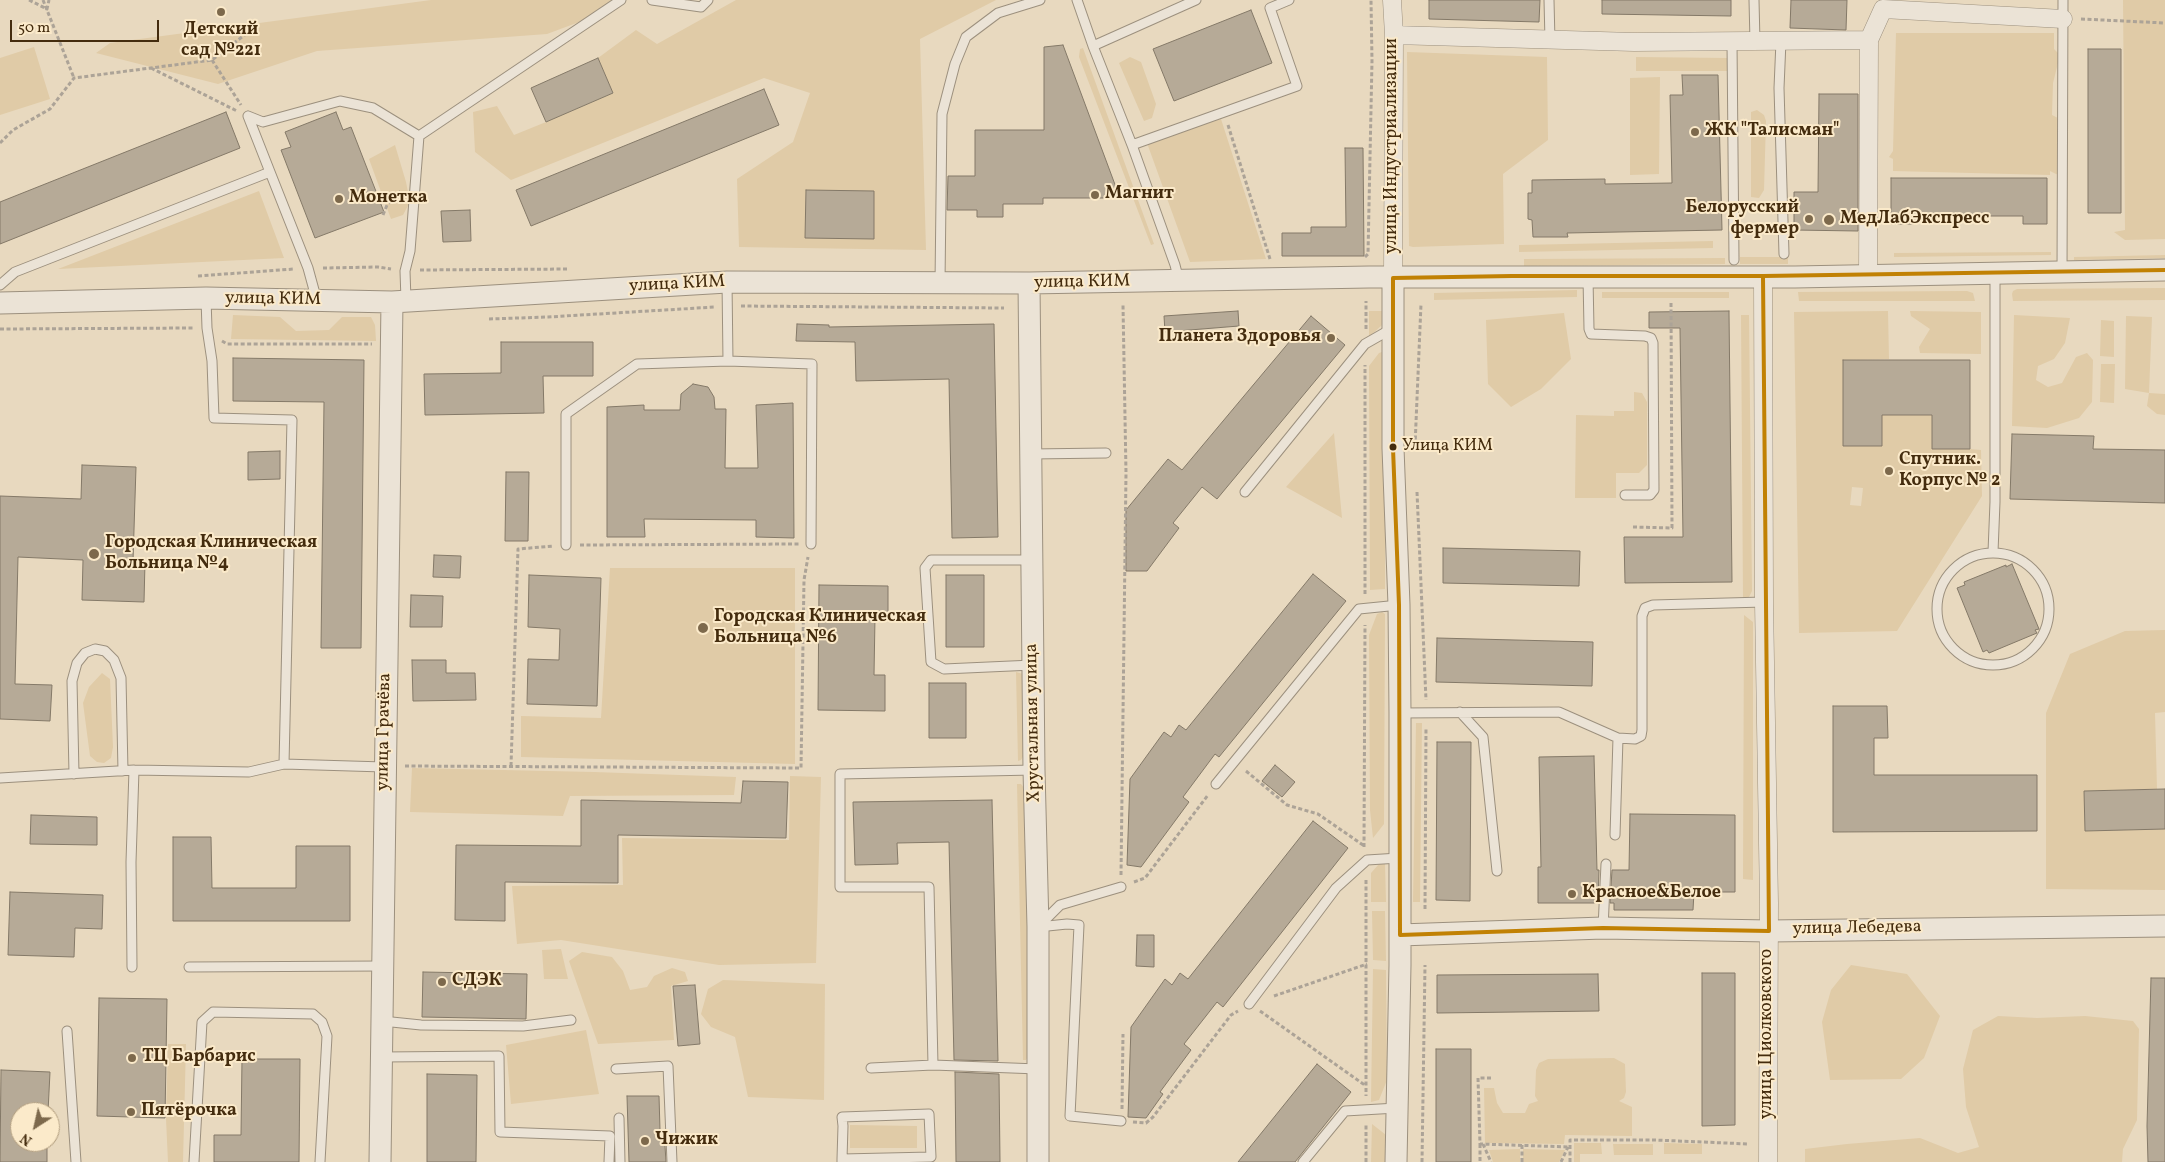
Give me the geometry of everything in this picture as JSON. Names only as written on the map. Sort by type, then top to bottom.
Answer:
[{"type":"street","name":"улица Индустриализации","points":[[1392,0],[1394,35],[1393,448],[1399,605],[1400,712],[1400,935],[1396,1162]]},
{"type":"street","points":[[1868,276],[1869,40],[1883,9],[2063,19]]},
{"type":"street","points":[[1394,35],[1550,41],[1755,42],[1869,40]]},
{"type":"street","name":"улица КИМ","points":[[0,303],[206,298],[399,301],[727,282],[1029,284],[1588,276],[1868,276],[2165,270]]},
{"type":"street","name":"улица Циолковского","points":[[1763,276],[1768,1153]]},
{"type":"street","name":"Хрустальная улица","points":[[1029,284],[1032,560],[1037,713],[1034,770],[1038,927],[1038,1162]]},
{"type":"street","name":"улица Грачёва","points":[[380,1162],[384,767],[399,301]]},
{"type":"street","name":"улица Лебедева","points":[[1400,935],[1603,928],[1768,930],[2165,926]]},
{"type":"lane","points":[[419,136],[621,0]]},
{"type":"lane","points":[[652,0],[702,7],[708,0]]},
{"type":"lane","points":[[940,283],[942,114],[955,64],[966,37],[998,12],[1040,0]]},
{"type":"lane","points":[[1077,0],[1132,145],[1175,265],[1179,282]]},
{"type":"lane","points":[[1093,46],[1196,0]]},
{"type":"lane","points":[[1132,145],[1297,86],[1270,8],[1289,0]]},
{"type":"lane","points":[[1549,0],[1550,41]]},
{"type":"lane","points":[[1754,0],[1755,42]]},
{"type":"lane","points":[[2062,273],[2063,0]]},
{"type":"lane","points":[[1781,41],[1779,88],[1784,254]]},
{"type":"lane","points":[[1732,42],[1734,260]]},
{"type":"lane","points":[[248,116],[263,122],[340,100],[373,108],[419,136]]},
{"type":"lane","points":[[248,116],[308,268],[317,301]]},
{"type":"lane","points":[[399,301],[410,251],[419,136]]},
{"type":"lane","points":[[0,285],[14,272],[270,172]]},
{"type":"lane","points":[[1993,552],[1996,502],[1995,274]]},
{"type":"lane","points":[[1588,276],[1589,330],[1591,334],[1645,336],[1651,338],[1653,343],[1654,490],[1650,495],[1625,495]]},
{"type":"lane","points":[[727,282],[728,361]]},
{"type":"lane","points":[[206,298],[207,328],[212,362],[214,418],[292,420],[284,764]]},
{"type":"lane","points":[[1245,492],[1365,344],[1393,328]]},
{"type":"lane","points":[[566,544],[566,414],[637,364],[728,361],[812,364],[810,544]]},
{"type":"lane","points":[[1031,454],[1106,454]]},
{"type":"lane","points":[[1993,552],[2011,555],[2027,564],[2039,577],[2047,593],[2049,610],[2046,628],[2037,643],[2024,656],[2008,663],[1989,665],[1970,660],[1954,649],[1943,634],[1937,616],[1938,596],[1945,579],[1958,564],[1974,555],[1993,552]]},
{"type":"lane","points":[[1032,560],[931,560],[925,568],[932,662],[944,669],[1034,665]]},
{"type":"lane","points":[[1400,712],[1559,712],[1618,738],[1634,739],[1641,736],[1642,730],[1642,616],[1645,608],[1653,605],[1764,602]]},
{"type":"lane","points":[[1216,784],[1359,609],[1399,605]]},
{"type":"lane","points":[[74,774],[72,681],[77,663],[84,653],[95,649],[105,651],[114,660],[121,678],[123,771]]},
{"type":"lane","points":[[1460,712],[1483,737],[1497,871]]},
{"type":"lane","points":[[1614,835],[1618,738]]},
{"type":"lane","points":[[0,778],[134,770],[250,772],[284,764],[384,767]]},
{"type":"lane","points":[[132,967],[131,862],[134,770]]},
{"type":"lane","points":[[934,1065],[929,887],[840,888],[840,774],[1034,770]]},
{"type":"lane","points":[[1249,1004],[1336,888],[1367,860],[1399,858]]},
{"type":"lane","points":[[1603,928],[1606,864]]},
{"type":"lane","points":[[1038,927],[1060,906],[1121,887]]},
{"type":"lane","points":[[1038,927],[1067,924],[1079,925],[1070,1116],[1121,1121]]},
{"type":"lane","points":[[189,967],[382,966]]},
{"type":"lane","points":[[194,1162],[202,1022],[213,1012],[314,1014],[322,1022],[327,1036],[320,1162]]},
{"type":"lane","points":[[382,1021],[421,1025],[523,1026],[571,1020]]},
{"type":"lane","points":[[67,1031],[76,1162]]},
{"type":"lane","points":[[381,1057],[499,1056],[500,1132],[610,1136],[609,1162]]},
{"type":"lane","points":[[871,1068],[934,1065],[1038,1069]]},
{"type":"lane","points":[[616,1069],[668,1066],[672,1162]]},
{"type":"lane","points":[[1303,1162],[1345,1111],[1398,1108]]},
{"type":"lane","points":[[929,1114],[931,1158],[842,1161],[842,1117],[929,1114]]},
{"type":"lane","points":[[619,1118],[620,1162]]},
{"type":"path","points":[[29,0],[47,9]]},
{"type":"path","points":[[43,0],[74,78]]},
{"type":"path","points":[[47,9],[49,0]]},
{"type":"path","points":[[1368,254],[1372,61],[1371,0]]},
{"type":"path","points":[[2063,19],[2165,22]]},
{"type":"path","points":[[0,142],[13,130],[50,110],[74,78],[212,60],[251,30]]},
{"type":"path","points":[[212,60],[248,116]]},
{"type":"path","points":[[151,68],[248,116]]},
{"type":"path","points":[[1224,112],[1271,262]]},
{"type":"path","points":[[383,215],[387,205],[416,176]]},
{"type":"path","points":[[1366,301],[1364,846],[1367,860],[1366,1162]]},
{"type":"path","points":[[1415,447],[1421,304]]},
{"type":"path","points":[[1123,305],[1126,473],[1121,887],[1145,878],[1216,784]]},
{"type":"path","points":[[484,319],[726,306],[1004,308]]},
{"type":"path","points":[[0,329],[207,328],[227,344],[378,344]]},
{"type":"path","points":[[1417,486],[1426,712],[1426,908]]},
{"type":"path","points":[[384,767],[801,768],[804,580],[810,544],[566,544],[518,549],[511,766]]},
{"type":"path","points":[[1235,761],[1287,805],[1318,814],[1364,846]]},
{"type":"path","points":[[1123,1034],[1121,1121],[1146,1123],[1153,1117],[1231,1015],[1249,1004],[1367,964]]},
{"type":"path","points":[[1422,1162],[1425,965]]},
{"type":"path","points":[[1249,1004],[1366,1086]]},
{"type":"path","points":[[1480,1162],[1478,1078],[1491,1078]]},
{"type":"path","points":[[1570,1162],[1570,1140],[1655,1140],[1768,1153]]},
{"type":"path","points":[[1481,1144],[1569,1147]]},
{"type":"path","points":[[1481,1144],[1491,1162]]},
{"type":"path","points":[[1522,1145],[1522,1162]]},
{"type":"path","points":[[1561,1162],[1569,1147]]},
{"type":"shaded area","points":[[431,0],[618,0],[606,12],[547,34],[317,51],[218,84],[96,53],[110,43]]},
{"type":"shaded area","points":[[736,0],[996,0],[920,39],[926,250],[739,247],[737,179],[793,142],[810,93],[764,78],[511,180],[475,152],[473,112],[497,106],[514,135],[546,122],[613,93],[598,58],[636,30],[657,44]]},
{"type":"shaded area","points":[[2123,0],[2165,0],[2165,239],[2125,240],[2114,232],[2125,230]]},
{"type":"shaded area","points":[[1896,33],[2054,33],[2054,49],[2060,55],[2053,83],[2052,115],[2058,118],[2058,175],[2050,171],[2050,175],[1893,171],[1893,159],[1889,157],[1893,151]]},
{"type":"shaded area","points":[[34,47],[50,99],[0,115],[0,58]]},
{"type":"shaded area","points":[[1083,48],[1154,244],[1151,245],[1079,57],[1080,49]]},
{"type":"shaded area","points":[[1407,52],[1547,57],[1548,140],[1503,174],[1504,244],[1409,246]]},
{"type":"shaded area","points":[[1130,57],[1141,62],[1156,104],[1152,118],[1144,121],[1119,63]]},
{"type":"shaded area","points":[[1636,57],[1728,58],[1728,71],[1636,71]]},
{"type":"shaded area","points":[[1660,77],[1659,174],[1630,175],[1630,78]]},
{"type":"shaded area","points":[[1757,110],[1764,115],[1766,121],[1764,190],[1759,198],[1751,197],[1751,112]]},
{"type":"shaded area","points":[[1221,119],[1266,259],[1190,262],[1147,143]]},
{"type":"shaded area","points":[[395,145],[410,202],[403,215],[391,219],[369,159]]},
{"type":"shaded area","points":[[259,191],[284,258],[58,269]]},
{"type":"shaded area","points":[[1713,241],[1713,248],[1519,252],[1519,245]]},
{"type":"shaded area","points":[[2051,252],[2051,255],[1894,257],[1894,253]]},
{"type":"shaded area","points":[[2165,255],[2165,258],[2074,260],[2074,257]]},
{"type":"shaded area","points":[[1740,257],[1788,257],[1788,264],[1740,264]]},
{"type":"shaded area","points":[[1725,258],[1725,264],[1524,266],[1524,259]]},
{"type":"shaded area","points":[[2165,288],[2165,300],[2013,301],[2012,294],[2017,289]]},
{"type":"shaded area","points":[[1577,290],[1577,297],[1434,300],[1434,293]]},
{"type":"shaded area","points":[[1967,291],[1973,293],[1975,301],[1799,301],[1798,292]]},
{"type":"shaded area","points":[[1602,292],[1729,292],[1729,298],[1602,298]]},
{"type":"shaded area","points":[[1369,311],[1383,311],[1382,325],[1369,337]]},
{"type":"shaded area","name":"Спутник. Корпус № 2","points":[[1888,311],[1889,359],[1843,360],[1844,446],[1882,446],[1882,415],[1932,415],[1970,449],[1981,450],[1982,496],[1897,631],[1799,633],[1794,312]],"holes":[[[1852,487],[1863,488],[1861,506],[1850,505]]]},
{"type":"shaded area","points":[[1910,311],[1981,312],[1981,354],[1920,353],[1919,347],[1930,329],[1911,316]]},
{"type":"shaded area","points":[[1564,313],[1571,359],[1541,389],[1511,407],[1488,384],[1486,320]]},
{"type":"shaded area","points":[[233,315],[280,317],[296,331],[329,330],[342,317],[371,317],[375,325],[376,341],[231,339]]},
{"type":"shaded area","points":[[1741,315],[1749,315],[1752,591],[1749,597],[1743,598]]},
{"type":"shaded area","points":[[2014,315],[2070,318],[2065,343],[2054,359],[2038,366],[2036,380],[2048,387],[2062,383],[2076,357],[2087,353],[2093,360],[2092,402],[2079,418],[2047,428],[2012,426]]},
{"type":"shaded area","points":[[2126,316],[2152,317],[2149,393],[2125,389]]},
{"type":"shaded area","points":[[2101,320],[2114,321],[2114,357],[2100,356]]},
{"type":"shaded area","points":[[1382,352],[1385,355],[1385,589],[1370,590],[1369,366],[1379,353]]},
{"type":"shaded area","points":[[2101,364],[2115,364],[2114,403],[2100,402]]},
{"type":"shaded area","points":[[1634,392],[1642,393],[1647,402],[1647,465],[1639,473],[1616,473],[1616,498],[1575,498],[1576,415],[1614,416],[1614,411],[1634,411]]},
{"type":"shaded area","points":[[2149,393],[2165,394],[2165,415],[2157,414],[2147,406]]},
{"type":"shaded area","points":[[1334,433],[1342,518],[1286,487]]},
{"type":"shaded area","points":[[610,568],[795,568],[795,764],[521,757],[521,716],[601,718]]},
{"type":"shaded area","points":[[1382,612],[1385,614],[1384,824],[1373,838],[1370,810],[1369,635],[1377,614]]},
{"type":"shaded area","points":[[1744,615],[1753,622],[1753,880],[1743,879]]},
{"type":"shaded area","points":[[2165,630],[2165,712],[2155,713],[2157,789],[2085,791],[2086,831],[2165,829],[2165,890],[2046,889],[2046,713],[2070,654],[2125,631]]},
{"type":"shaded area","points":[[1016,672],[1023,674],[1024,755],[1018,761]]},
{"type":"shaded area","points":[[102,673],[110,679],[113,747],[111,758],[104,763],[97,762],[90,756],[83,703],[89,687]]},
{"type":"shaded area","points":[[1416,723],[1422,723],[1420,902],[1413,902]]},
{"type":"shaded area","points":[[412,768],[736,777],[734,795],[570,796],[563,816],[410,812]]},
{"type":"shaded area","points":[[790,776],[821,777],[816,963],[719,965],[561,940],[517,944],[512,886],[623,885],[622,838],[789,840]]},
{"type":"shaded area","points":[[1017,784],[1021,784],[1026,791],[1029,1055],[1026,1060],[1023,1060]]},
{"type":"shaded area","points":[[1379,864],[1385,864],[1386,902],[1371,902],[1371,873]]},
{"type":"shaded area","points":[[1372,911],[1385,911],[1386,961],[1373,960]]},
{"type":"shaded area","points":[[561,949],[568,979],[544,979],[542,950]]},
{"type":"shaded area","points":[[582,952],[612,957],[623,971],[630,990],[647,987],[654,976],[672,968],[685,972],[688,981],[671,986],[674,1040],[598,1044],[569,961]]},
{"type":"shaded area","points":[[1851,965],[1907,974],[1940,1016],[1924,1058],[1901,1079],[1830,1080],[1822,1022],[1831,990]]},
{"type":"shaded area","points":[[1373,969],[1386,970],[1387,1080],[1379,1100],[1371,1102]]},
{"type":"shaded area","points":[[723,980],[825,984],[824,1100],[748,1097],[735,1037],[711,1027],[701,1014],[708,989]]},
{"type":"shaded area","points":[[1998,1016],[2037,1018],[2085,1016],[2133,1021],[2139,1029],[2137,1120],[2123,1149],[2122,1162],[1805,1162],[1805,1149],[1847,1144],[1920,1138],[1958,1153],[1979,1147],[1966,1107],[1963,1069],[1973,1030]]},
{"type":"shaded area","points":[[586,1030],[599,1094],[511,1104],[506,1045]]},
{"type":"shaded area","points":[[168,1044],[186,1044],[183,1162],[168,1162],[166,1119]]},
{"type":"shaded area","points":[[1614,1058],[1625,1064],[1626,1092],[1624,1098],[1619,1101],[1632,1107],[1632,1136],[1565,1135],[1564,1144],[1485,1143],[1484,1088],[1494,1088],[1497,1103],[1503,1113],[1525,1113],[1529,1104],[1538,1101],[1535,1096],[1536,1070],[1539,1063],[1548,1059]]},
{"type":"shaded area","points":[[1372,1124],[1386,1135],[1385,1162],[1371,1162]]},
{"type":"shaded area","points":[[850,1125],[917,1126],[917,1148],[850,1148]]},
{"type":"shaded area","points":[[1574,1143],[1601,1143],[1602,1154],[1580,1154],[1580,1162],[1574,1162]]},
{"type":"shaded area","points":[[1664,1143],[1702,1144],[1702,1154],[1664,1154]]},
{"type":"shaded area","points":[[1613,1144],[1653,1144],[1653,1155],[1614,1155]]},
{"type":"shaded area","points":[[1520,1149],[1520,1162],[1493,1162],[1489,1150]]},
{"type":"shaded area","points":[[1523,1149],[1565,1150],[1559,1162],[1523,1162]]},
{"type":"building","points":[[1429,0],[1540,0],[1539,22],[1429,19]]},
{"type":"building","points":[[1602,0],[1731,0],[1731,16],[1602,14]]},
{"type":"building","points":[[1791,0],[1847,0],[1846,30],[1790,28]]},
{"type":"building","points":[[1251,10],[1272,63],[1174,101],[1153,49]]},
{"type":"building","points":[[1063,45],[1120,198],[1043,198],[1043,204],[1003,204],[1003,217],[977,217],[977,210],[947,210],[948,176],[975,176],[975,130],[1044,130],[1044,47]]},
{"type":"building","points":[[2088,49],[2121,49],[2121,213],[2088,213]]},
{"type":"building","points":[[598,58],[613,93],[546,122],[531,88]]},
{"type":"building","name":"ЖК \"Талисман\"","points":[[1682,75],[1718,75],[1722,230],[1567,233],[1568,237],[1533,237],[1532,220],[1528,219],[1528,193],[1532,193],[1532,180],[1605,179],[1605,184],[1672,183],[1670,95],[1683,95]]},
{"type":"building","points":[[764,89],[779,125],[531,226],[516,190]]},
{"type":"building","points":[[1819,94],[1858,94],[1858,231],[1794,230],[1794,192],[1818,192]]},
{"type":"building","points":[[226,112],[240,148],[0,244],[0,202]]},
{"type":"building","points":[[336,112],[343,130],[351,127],[384,212],[315,238],[281,150],[291,147],[285,132]]},
{"type":"building","points":[[1345,148],[1363,148],[1364,256],[1282,256],[1282,233],[1311,233],[1311,227],[1346,227]]},
{"type":"building","points":[[1891,178],[2047,178],[2047,224],[2023,224],[2023,216],[1916,216],[1916,224],[1891,224]]},
{"type":"building","points":[[806,190],[874,191],[874,239],[805,238]]},
{"type":"building","points":[[470,210],[471,241],[443,242],[441,211]]},
{"type":"building","points":[[1238,311],[1239,326],[1165,332],[1164,316]]},
{"type":"building","points":[[1729,311],[1732,582],[1625,583],[1624,537],[1683,537],[1680,328],[1649,328],[1649,312]]},
{"type":"building","points":[[1311,316],[1345,345],[1217,499],[1202,487],[1173,523],[1179,528],[1147,571],[1126,571],[1126,510],[1168,459],[1182,470]]},
{"type":"building","points":[[797,324],[829,325],[829,327],[994,324],[998,537],[952,538],[949,379],[856,381],[855,342],[796,341]]},
{"type":"building","points":[[501,342],[593,342],[593,376],[543,376],[544,413],[425,415],[424,374],[501,373]]},
{"type":"building","points":[[233,358],[364,360],[361,648],[321,648],[324,402],[233,401]]},
{"type":"building","points":[[1843,360],[1970,360],[1970,449],[1932,449],[1932,415],[1882,415],[1882,446],[1843,446]]},
{"type":"building","points":[[693,384],[708,387],[714,397],[715,409],[726,409],[725,468],[758,468],[756,405],[793,403],[794,538],[756,537],[756,520],[644,519],[645,537],[607,537],[607,407],[644,405],[644,410],[680,410],[681,394]]},
{"type":"building","points":[[2012,434],[2094,436],[2093,449],[2165,450],[2165,503],[2010,499]]},
{"type":"building","points":[[280,451],[280,479],[248,480],[248,452]]},
{"type":"building","points":[[82,465],[136,467],[133,561],[145,562],[144,602],[82,600],[83,560],[18,557],[15,684],[52,685],[50,721],[0,719],[0,496],[81,499]]},
{"type":"building","points":[[506,472],[529,472],[528,541],[505,541]]},
{"type":"building","points":[[1443,548],[1580,551],[1579,586],[1443,583]]},
{"type":"building","points":[[434,555],[461,556],[460,578],[433,577]]},
{"type":"building","points":[[2012,564],[2039,629],[2035,630],[2037,633],[1989,653],[1987,650],[1983,652],[1957,588],[1965,585],[1964,582]]},
{"type":"building","points":[[1313,574],[1346,601],[1219,757],[1215,754],[1183,797],[1189,802],[1141,867],[1127,865],[1130,779],[1164,732],[1171,737],[1179,725],[1186,730]]},
{"type":"building","points":[[529,575],[601,578],[597,706],[527,704],[528,659],[559,660],[560,629],[528,627]]},
{"type":"building","points":[[946,575],[984,575],[984,647],[946,647]]},
{"type":"building","points":[[819,585],[888,586],[888,617],[875,617],[874,675],[885,675],[885,711],[818,710]]},
{"type":"building","points":[[411,595],[443,596],[442,627],[410,627]]},
{"type":"building","points":[[1437,638],[1593,642],[1592,686],[1436,682]]},
{"type":"building","points":[[412,660],[446,660],[446,673],[475,673],[476,700],[413,701]]},
{"type":"building","points":[[929,683],[966,683],[966,738],[929,738]]},
{"type":"building","points":[[1833,706],[1887,706],[1888,738],[1874,738],[1874,775],[2037,775],[2037,831],[1833,832]]},
{"type":"building","points":[[1437,742],[1471,742],[1470,901],[1436,900]]},
{"type":"building","points":[[1594,756],[1597,870],[1599,870],[1598,903],[1538,903],[1538,867],[1541,867],[1539,757]]},
{"type":"building","points":[[1275,765],[1295,782],[1282,797],[1262,781]]},
{"type":"building","points":[[743,781],[788,782],[786,838],[618,835],[618,883],[505,882],[505,921],[455,920],[456,845],[581,846],[581,800],[741,803]]},
{"type":"building","points":[[2165,789],[2165,829],[2085,831],[2084,791]]},
{"type":"building","points":[[992,800],[998,1061],[954,1060],[949,842],[897,843],[898,864],[855,865],[853,802]]},
{"type":"building","points":[[1630,814],[1735,815],[1735,892],[1694,892],[1693,910],[1614,910],[1614,903],[1610,903],[1612,870],[1629,870]]},
{"type":"building","points":[[31,815],[97,817],[97,845],[30,844]]},
{"type":"building","points":[[1313,821],[1348,848],[1223,1007],[1217,1002],[1184,1044],[1191,1050],[1160,1092],[1163,1094],[1146,1118],[1128,1117],[1131,1027],[1165,979],[1172,985],[1180,973],[1188,979]]},
{"type":"building","points":[[173,837],[211,837],[212,888],[296,888],[296,846],[350,846],[350,921],[173,921]]},
{"type":"building","points":[[10,892],[103,895],[102,929],[75,928],[74,957],[8,955]]},
{"type":"building","points":[[1137,935],[1154,935],[1154,967],[1136,966]]},
{"type":"building","points":[[423,972],[527,974],[526,1019],[422,1017]]},
{"type":"building","points":[[1702,973],[1735,973],[1735,1125],[1702,1126]]},
{"type":"building","points":[[1598,974],[1599,1011],[1437,1013],[1437,975]]},
{"type":"building","points":[[2151,978],[2165,978],[2165,1162],[2148,1162],[2147,1126]]},
{"type":"building","points":[[695,985],[700,1044],[678,1046],[673,986]]},
{"type":"building","name":"ТЦ Барбарис","points":[[99,998],[167,999],[165,1118],[97,1116]]},
{"type":"building","points":[[1436,1049],[1471,1049],[1471,1162],[1436,1162]]},
{"type":"building","points":[[242,1059],[300,1059],[299,1162],[214,1162],[214,1135],[241,1135]]},
{"type":"building","points":[[1317,1064],[1351,1092],[1295,1162],[1238,1162]]},
{"type":"building","points":[[1,1070],[50,1072],[48,1102],[10,1102],[10,1152],[47,1152],[47,1162],[0,1162]]},
{"type":"building","points":[[955,1072],[999,1074],[1000,1162],[956,1162]]},
{"type":"building","points":[[427,1074],[477,1075],[476,1162],[427,1162]]},
{"type":"building","points":[[627,1096],[659,1096],[660,1130],[664,1130],[666,1162],[629,1162]]},
{"type":"transit line","points":[[1763,276],[2165,270]]},
{"type":"transit line","points":[[1512,276],[1763,276],[1769,931],[1603,928],[1400,935],[1399,605],[1393,448],[1393,278],[1512,276]]},
{"type":"place","name":"Детский сад №221","points":[[221,12]]},
{"type":"place","name":"ЖК \"Талисман\"","points":[[1695,132]]},
{"type":"place","name":"Магнит","points":[[1095,195]]},
{"type":"place","name":"Монетка","points":[[339,199]]},
{"type":"place","name":"Белорусский фермер","points":[[1809,219]]},
{"type":"place","name":"МедЛабЭкспресс","points":[[1829,220]]},
{"type":"place","name":"Планета Здоровья","points":[[1331,338]]},
{"type":"place","name":"Улица КИМ","points":[[1393,447]]},
{"type":"place","name":"Спутник. Корпус № 2","points":[[1889,471]]},
{"type":"place","name":"Городская Клиническая Больница №4","points":[[94,554]]},
{"type":"place","name":"Городская Клиническая Больница №6","points":[[703,628]]},
{"type":"place","name":"Красное&Белое","points":[[1572,894]]},
{"type":"place","name":"СДЭК","points":[[442,982]]},
{"type":"place","name":"ТЦ Барбарис","points":[[132,1058]]},
{"type":"place","name":"Пятёрочка","points":[[131,1112]]},
{"type":"place","name":"Чижик","points":[[645,1141]]}]
